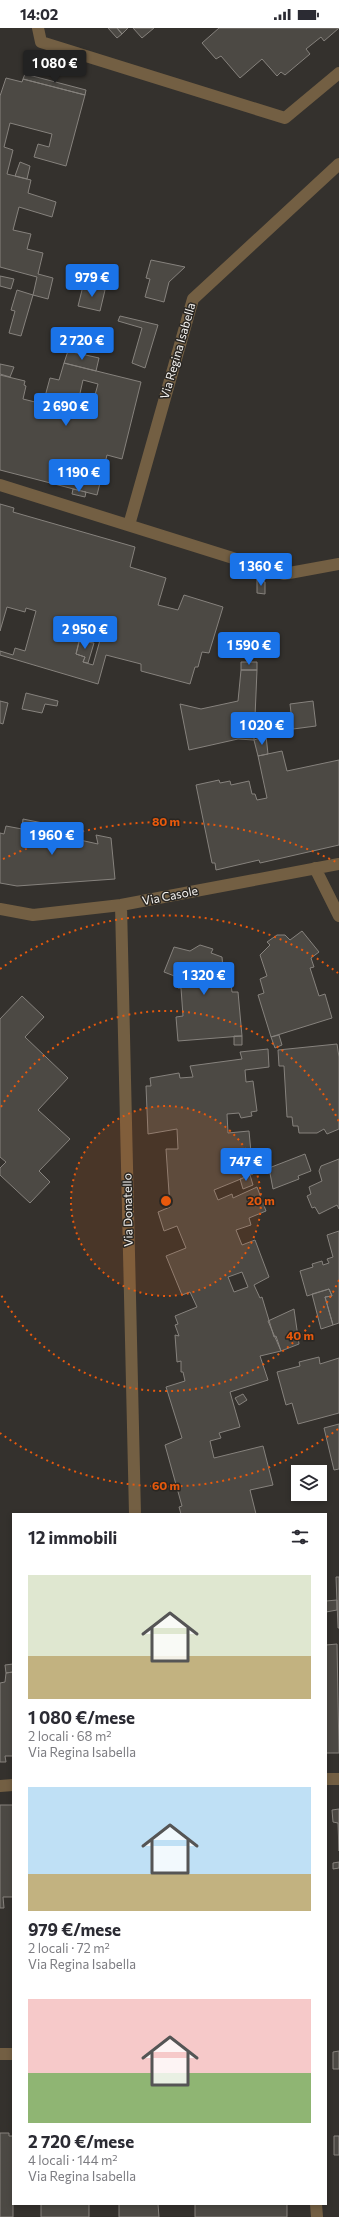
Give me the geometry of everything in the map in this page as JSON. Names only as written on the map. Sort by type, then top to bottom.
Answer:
[{"type":"street","points":[[38,28],[41,42],[285,118],[339,73]]},
{"type":"street","name":"Via Regina Isabella","points":[[129,525],[193,299],[339,164]]},
{"type":"street","points":[[0,485],[284,574],[339,564]]},
{"type":"street","name":"Via Casole","points":[[0,909],[33,915],[121,905],[339,864]]},
{"type":"street","points":[[315,868],[339,916]]},
{"type":"street","name":"Via Donatello","points":[[121,905],[135,1513]]},
{"type":"street","points":[[327,1779],[339,1779]]},
{"type":"street","points":[[0,1786],[12,1785]]},
{"type":"street","points":[[0,2054],[12,2054]]},
{"type":"street","points":[[316,2205],[317,2217]]},
{"type":"building","points":[[108,28],[117,28],[122,34],[117,38]]},
{"type":"building","points":[[117,28],[128,28],[122,34]]},
{"type":"building","points":[[133,28],[154,28],[142,38]]},
{"type":"building","points":[[219,28],[339,28],[324,41],[321,37],[306,49],[310,54],[285,75],[281,72],[277,76],[262,59],[240,78],[221,56],[216,59],[202,43]]},
{"type":"building","points":[[25,74],[86,90],[85,95],[23,79]]},
{"type":"building","points":[[6,78],[22,82],[23,79],[85,95],[66,166],[34,157],[38,144],[49,147],[52,134],[10,123],[4,147],[13,150],[7,174],[31,180],[28,193],[56,202],[52,217],[19,207],[13,230],[31,234],[27,249],[43,253],[38,274],[53,278],[48,299],[33,295],[37,277],[0,267],[0,96]]},
{"type":"building","points":[[20,162],[30,166],[27,179],[15,176]]},
{"type":"building","points":[[151,260],[185,267],[169,282],[164,302],[145,297],[150,279],[146,278]]},
{"type":"building","points":[[0,276],[14,279],[11,289],[0,286]]},
{"type":"building","points":[[83,286],[105,290],[100,311],[78,306]]},
{"type":"building","points":[[17,290],[33,295],[21,336],[9,333],[15,311],[11,310]]},
{"type":"building","points":[[120,316],[158,325],[145,368],[132,363],[142,328],[118,321]]},
{"type":"building","points":[[68,351],[99,358],[96,371],[64,363]]},
{"type":"building","points":[[64,363],[141,382],[122,459],[107,455],[97,495],[0,470],[0,375],[25,381],[24,385],[26,386],[23,399],[43,404],[50,378],[59,380]],"holes":[[[83,380],[98,384],[92,406],[78,402]]]},
{"type":"building","points":[[0,364],[14,367],[10,377],[0,374]]},
{"type":"building","points":[[73,489],[86,492],[85,497],[72,494]]},
{"type":"building","points":[[0,504],[14,508],[13,512],[135,547],[130,567],[166,578],[158,605],[178,610],[184,595],[223,607],[209,653],[202,652],[198,667],[195,667],[190,684],[141,671],[141,664],[106,655],[98,684],[0,655],[0,651],[13,655],[15,648],[25,651],[36,611],[26,608],[25,612],[7,607],[0,631]],"holes":[[[84,624],[98,629],[97,632],[102,633],[93,665],[83,662],[85,657],[76,654]]]},
{"type":"building","points":[[257,579],[265,582],[265,594],[257,593]]},
{"type":"building","points":[[79,641],[94,643],[88,663],[83,662],[85,657],[76,654]]},
{"type":"building","points":[[241,662],[257,662],[257,670],[241,670]]},
{"type":"building","points":[[241,670],[257,670],[254,740],[238,739],[189,750],[180,704],[201,709],[238,701]]},
{"type":"building","points":[[26,693],[58,701],[57,706],[45,704],[42,713],[22,709]]},
{"type":"building","points":[[0,701],[8,703],[3,724],[0,723]]},
{"type":"building","points":[[313,701],[316,726],[293,729],[290,704]]},
{"type":"building","points":[[266,736],[268,754],[258,756],[254,740]]},
{"type":"building","points":[[282,751],[287,771],[339,760],[339,845],[260,863],[259,860],[216,870],[215,863],[212,863],[196,785],[219,780],[220,783],[230,781],[231,785],[249,781],[252,794],[255,794],[257,800],[267,798],[258,756]]},
{"type":"building","points":[[23,819],[72,829],[71,838],[98,844],[96,835],[111,838],[115,879],[17,886],[0,883],[0,833],[4,834],[6,826],[22,829]]},
{"type":"building","points":[[302,931],[319,952],[311,958],[314,967],[310,968],[319,996],[325,994],[332,1018],[271,1037],[258,995],[264,993],[260,979],[267,976],[260,955],[270,945],[267,942],[277,935],[285,935],[290,940]]},
{"type":"building","points":[[200,945],[213,949],[211,953],[222,957],[224,979],[230,978],[232,992],[238,992],[242,1036],[178,1041],[176,1017],[183,1016],[181,988],[178,988],[177,977],[164,972],[174,947],[190,951]]},
{"type":"building","points":[[22,996],[44,1017],[25,1037],[68,1078],[38,1110],[70,1139],[39,1171],[50,1182],[30,1203],[0,1175],[0,1168],[6,1162],[0,1157],[0,1019]]},
{"type":"building","points":[[279,1035],[282,1045],[275,1048],[271,1037]]},
{"type":"building","points":[[234,1036],[242,1036],[242,1045],[234,1045]]},
{"type":"building","points":[[337,1044],[339,1057],[339,1129],[327,1134],[324,1129],[317,1133],[299,1133],[298,1126],[293,1126],[292,1117],[287,1117],[284,1066],[279,1066],[278,1050]]},
{"type":"building","points":[[268,1049],[269,1067],[245,1070],[246,1082],[253,1081],[257,1111],[251,1112],[252,1116],[241,1118],[239,1113],[227,1114],[228,1133],[249,1131],[253,1174],[214,1190],[218,1200],[232,1194],[233,1198],[257,1187],[266,1211],[249,1218],[251,1225],[236,1230],[242,1245],[255,1240],[269,1277],[254,1285],[260,1298],[262,1297],[274,1337],[276,1336],[281,1351],[260,1356],[268,1380],[230,1392],[240,1427],[219,1433],[221,1438],[210,1441],[214,1458],[263,1446],[273,1485],[250,1490],[256,1513],[181,1513],[179,1507],[182,1506],[165,1445],[182,1438],[166,1387],[185,1381],[183,1372],[181,1372],[181,1361],[177,1362],[175,1335],[179,1336],[175,1325],[178,1324],[175,1316],[197,1307],[190,1292],[182,1295],[166,1256],[186,1248],[177,1226],[164,1231],[158,1212],[170,1207],[166,1149],[178,1149],[177,1129],[148,1134],[146,1086],[151,1086],[150,1078],[179,1073],[180,1078],[193,1077],[190,1066],[242,1059],[240,1052]],"holes":[[[242,1272],[248,1287],[234,1292],[228,1277]]]},
{"type":"building","points":[[305,1154],[311,1171],[298,1176],[299,1179],[273,1189],[269,1168]]},
{"type":"building","points":[[339,1159],[339,1209],[337,1205],[319,1214],[315,1207],[312,1208],[307,1196],[311,1194],[309,1187],[322,1181],[319,1171],[321,1166]]},
{"type":"building","points":[[250,1175],[253,1185],[243,1189],[240,1179]]},
{"type":"building","points":[[339,1231],[339,1323],[333,1325],[325,1297],[332,1296],[329,1289],[307,1296],[300,1271],[313,1267],[312,1264],[322,1261],[323,1265],[329,1263],[327,1259],[333,1257],[327,1235]]},
{"type":"building","points":[[329,1289],[332,1296],[325,1297],[333,1325],[321,1329],[312,1294]]},
{"type":"building","points":[[294,1309],[299,1344],[281,1351],[268,1321]]},
{"type":"building","points":[[319,1357],[320,1364],[339,1358],[339,1413],[298,1424],[292,1403],[286,1405],[277,1372],[300,1366],[299,1362]]},
{"type":"building","points":[[243,1394],[247,1400],[239,1405],[235,1398]]},
{"type":"building","points":[[339,1424],[339,1469],[334,1470],[324,1428]]},
{"type":"building","points":[[336,1577],[339,1577],[339,1628],[338,1628]]},
{"type":"building","points":[[337,1600],[337,1610],[327,1612],[327,1601]]},
{"type":"building","points":[[337,1644],[339,1753],[327,1753],[327,1645]]},
{"type":"building","points":[[12,1664],[12,1672],[6,1673],[5,1665]]},
{"type":"building","points":[[12,1672],[12,1756],[5,1756],[6,1762],[0,1762],[0,1683],[5,1682],[6,1673]]},
{"type":"building","points":[[0,1805],[12,1805],[12,1897],[3,1897],[4,1908],[0,1908]]},
{"type":"building","points":[[339,1809],[339,1851],[338,1823],[333,1822],[332,1810]]},
{"type":"building","points":[[339,1862],[339,1868],[333,1869],[333,1863]]},
{"type":"building","points":[[339,2051],[339,2069],[333,2069],[333,2052]]},
{"type":"building","points":[[0,2133],[9,2133],[9,2136],[12,2136],[13,2217],[0,2217]]},
{"type":"building","points":[[334,2136],[339,2136],[339,2155],[334,2155]]},
{"type":"building","points":[[41,2205],[89,2205],[89,2217],[41,2217]]},
{"type":"building","points":[[119,2205],[158,2205],[159,2217],[119,2217]]},
{"type":"building","points":[[195,2205],[287,2205],[287,2217],[195,2217]]}]
